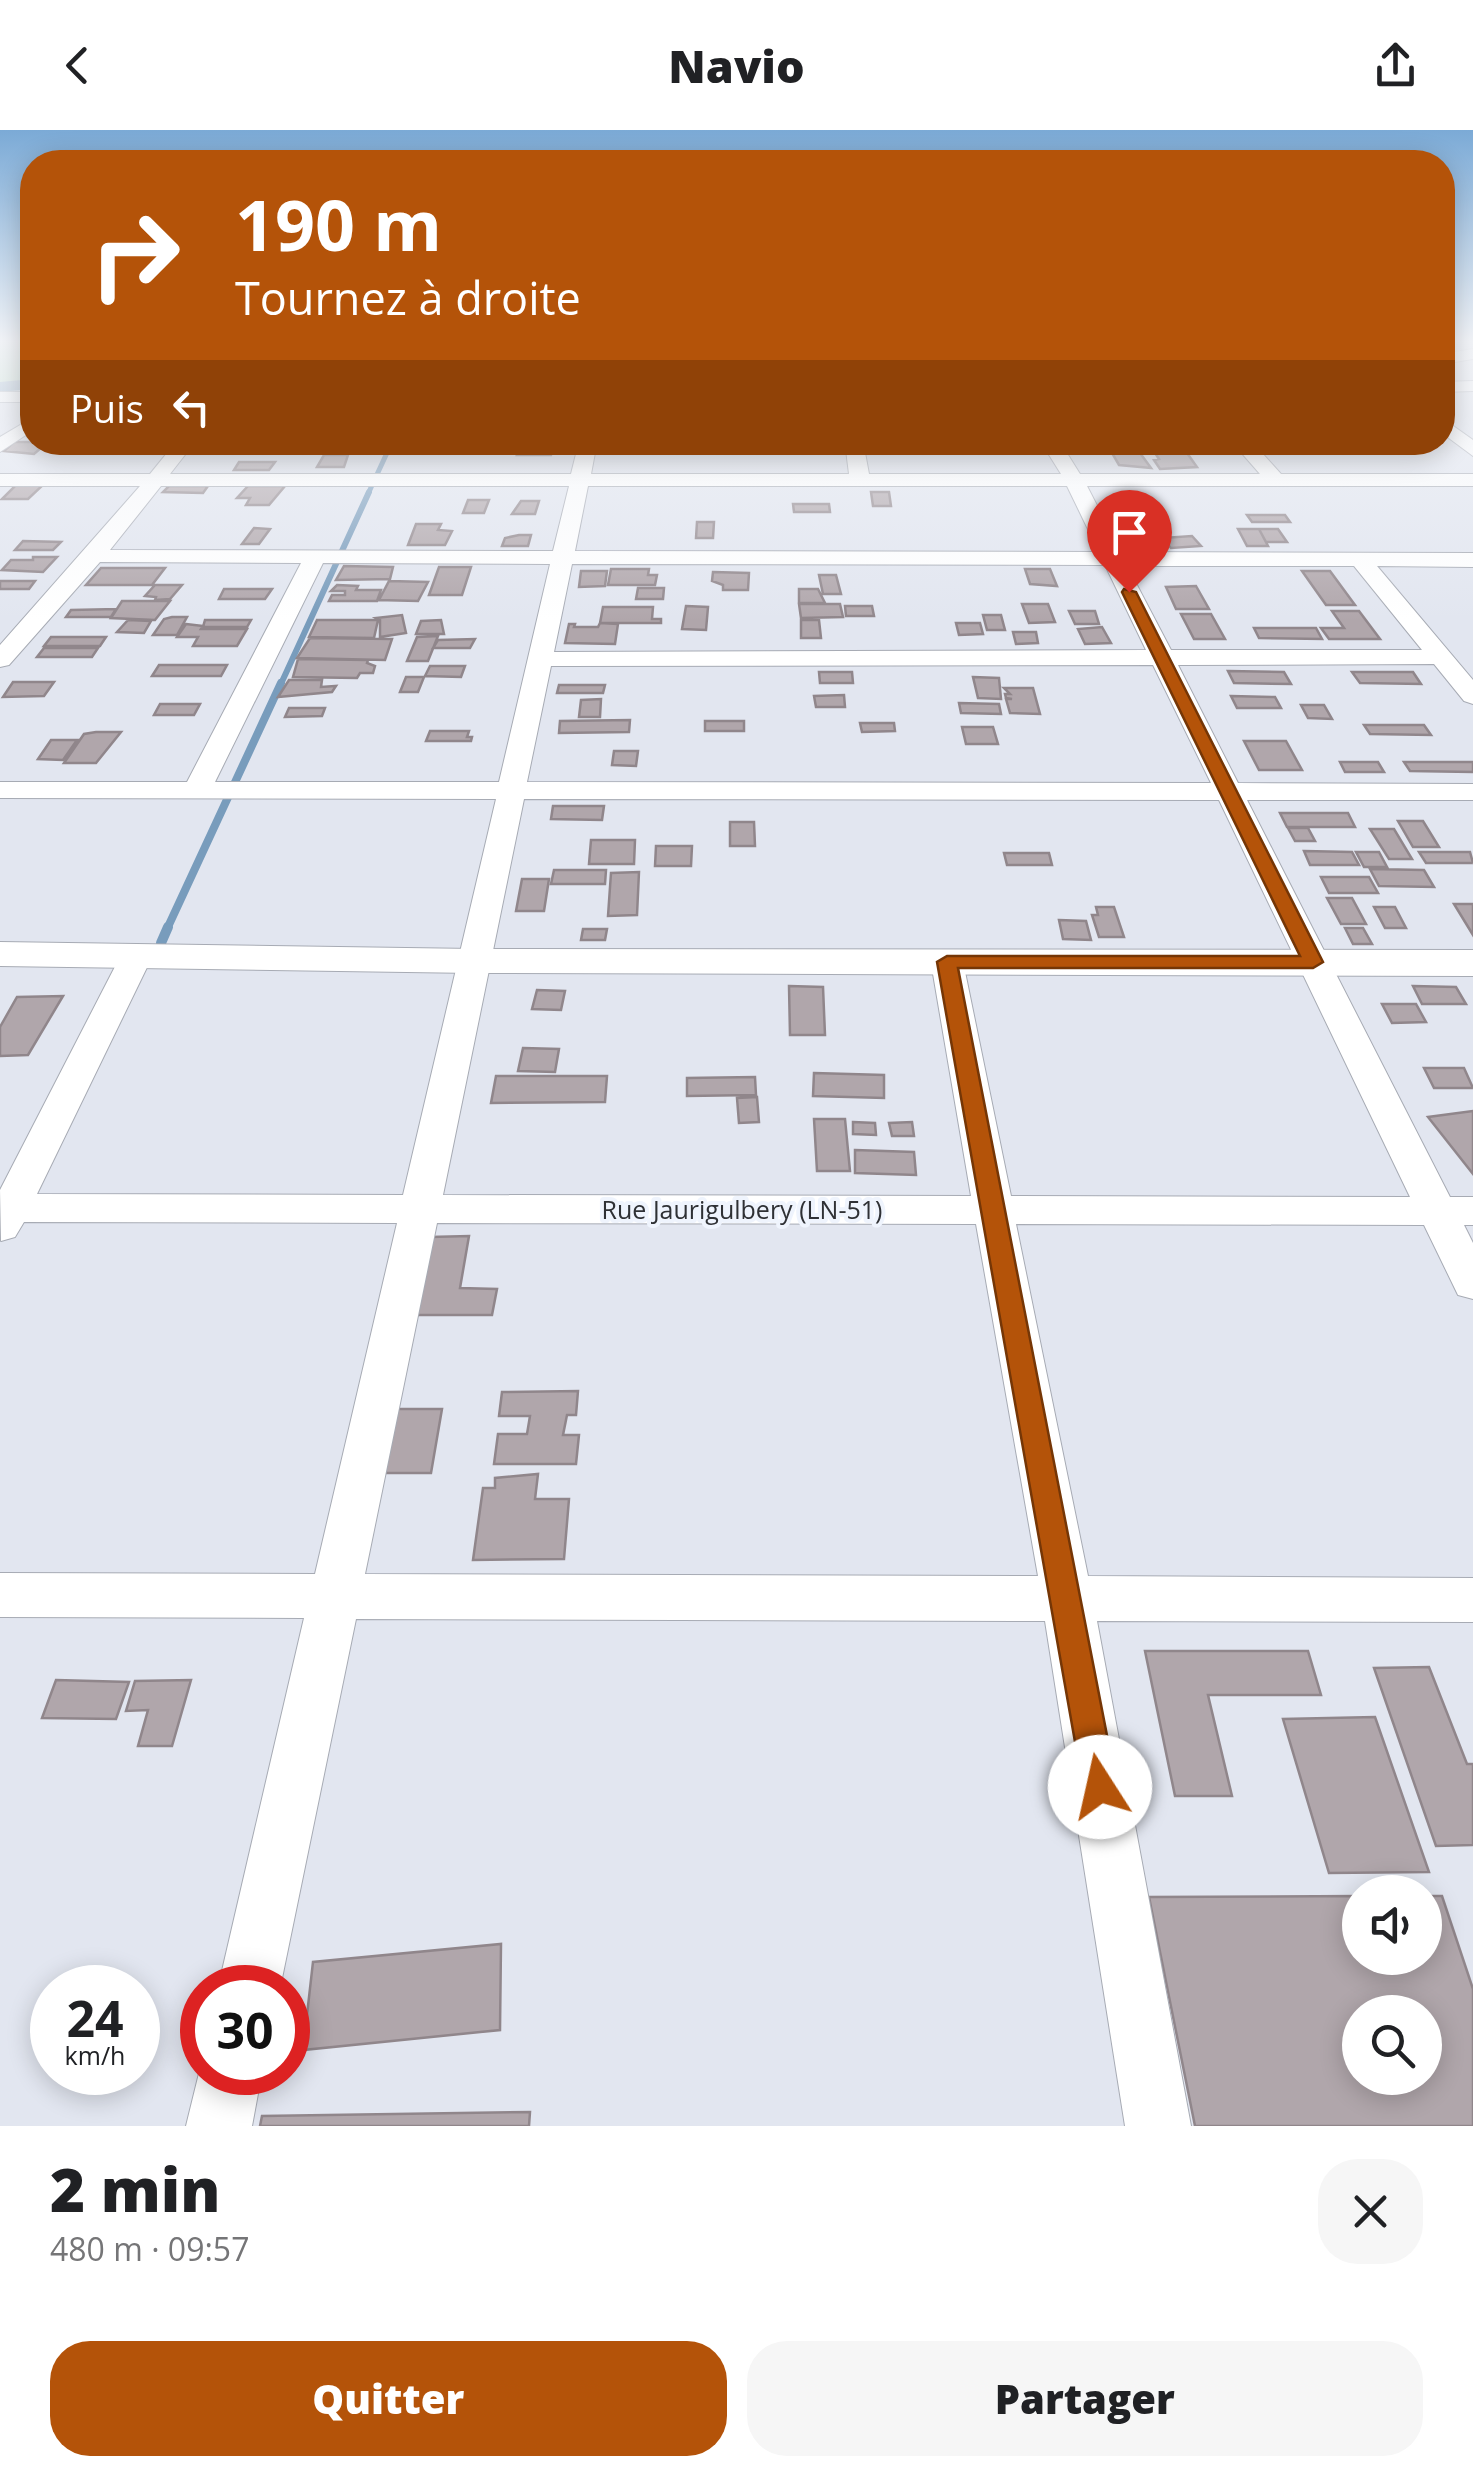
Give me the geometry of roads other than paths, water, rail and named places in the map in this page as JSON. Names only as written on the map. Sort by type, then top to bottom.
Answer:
[{"type":"street","points":[[0,660],[94,556],[175,455]]},
{"type":"street","points":[[856,455],[860,480]]},
{"type":"street","points":[[1058,455],[1313,962],[1455,1211],[1473,1284]]},
{"type":"street","points":[[1253,455],[1276,480]]},
{"type":"street","points":[[254,1965],[584,461]]},
{"type":"street","points":[[0,480],[155,480],[584,461],[860,480],[1473,480]]},
{"type":"street","points":[[94,556],[1473,560]]},
{"type":"street","points":[[197,790],[316,556]]},
{"type":"street","points":[[1358,557],[1473,696]]},
{"type":"street","points":[[540,659],[1441,658]]},
{"type":"street","points":[[0,790],[1473,792]]},
{"type":"street","points":[[0,954],[474,961],[1473,962]]},
{"type":"street","points":[[5,1219],[137,956]]},
{"type":"street","points":[[947,962],[1068,1598],[1158,2126]]},
{"type":"street","name":"Rue Jaurigulbery (LN-51)","points":[[5,1219],[420,1209],[1455,1211]]},
{"type":"street","points":[[0,1595],[1473,1600]]},
{"type":"street","points":[[218,2126],[225,2095]]},
{"type":"waterway","points":[[368,494],[386,455]]},
{"type":"waterway","points":[[280,686],[369,492]]},
{"type":"waterway","points":[[167,929],[281,683]]},
{"type":"waterway","points":[[161,943],[168,927]]}]
